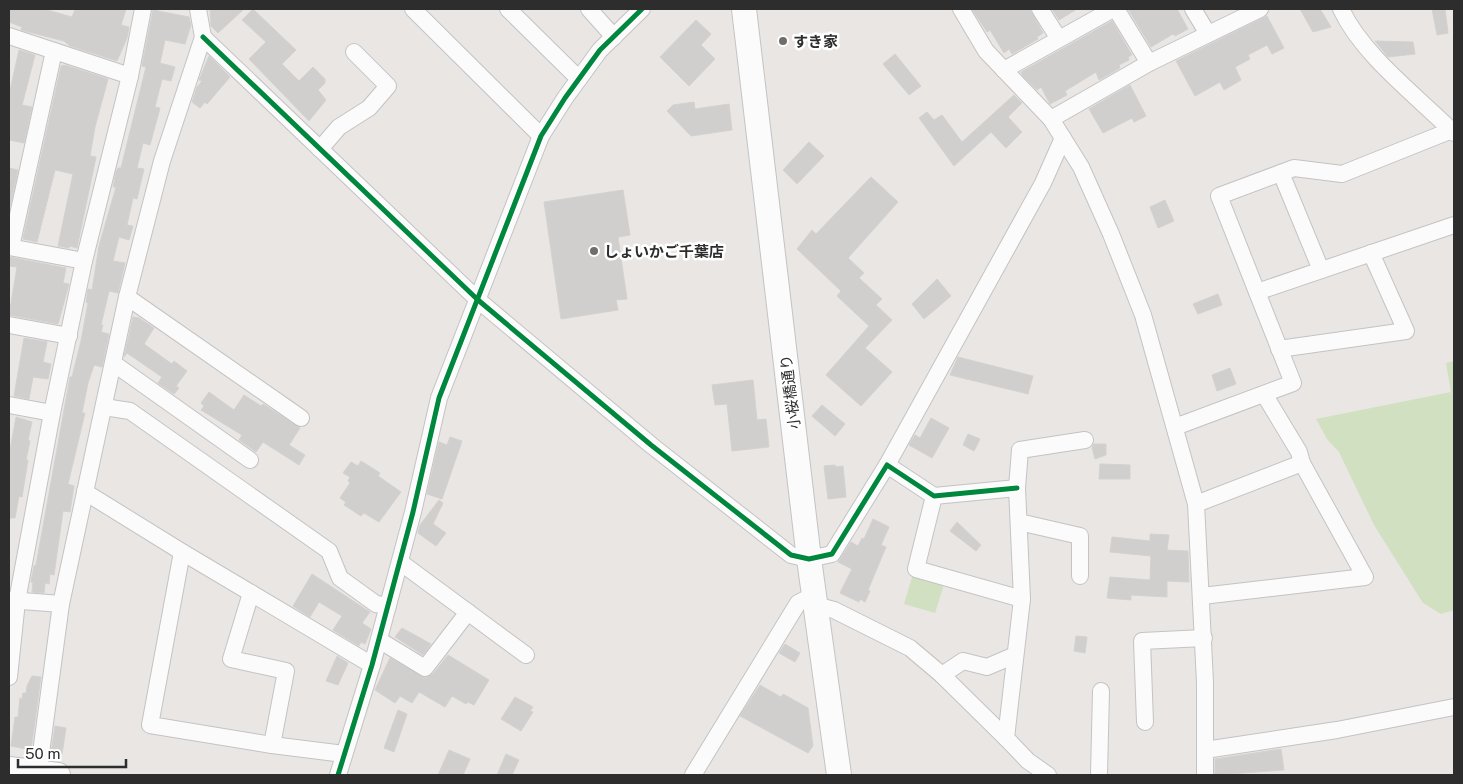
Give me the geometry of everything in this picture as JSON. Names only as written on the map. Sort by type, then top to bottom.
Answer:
[{"type":"street","points":[[9,677],[13,601],[84,262],[130,76],[143,9]]},
{"type":"street","points":[[196,9],[203,37],[478,300],[651,445],[791,555],[809,559],[832,554],[887,465],[1043,183],[1063,138]]},
{"type":"street","points":[[413,9],[541,136]]},
{"type":"street","points":[[508,9],[579,79]]},
{"type":"street","points":[[589,9],[614,37]]},
{"type":"street","points":[[338,775],[372,665],[400,562],[439,398],[541,136],[600,50],[642,9]]},
{"type":"street","name":"小桜橋通り","points":[[744,9],[809,559],[839,775]]},
{"type":"street","points":[[961,9],[986,50],[1051,120],[1081,167],[1111,234],[1143,315],[1196,504],[1204,638],[1205,775]]},
{"type":"street","points":[[1040,9],[1059,39]]},
{"type":"street","points":[[1004,70],[1115,9],[1149,63]]},
{"type":"street","points":[[1193,9],[1208,34]]},
{"type":"street","points":[[1051,120],[1149,63],[1260,9]]},
{"type":"street","points":[[1174,427],[1293,383],[1219,196],[1294,168],[1342,174],[1453,132],[1364,46],[1347,23],[1341,9]]},
{"type":"street","points":[[9,36],[130,76]]},
{"type":"street","points":[[9,769],[45,775],[61,604],[127,297],[162,161],[203,37]]},
{"type":"street","points":[[54,51],[10,247],[84,262]]},
{"type":"street","points":[[320,149],[339,127],[369,108],[388,86],[354,52]]},
{"type":"street","points":[[1281,173],[1321,270]]},
{"type":"street","points":[[1257,292],[1454,225]]},
{"type":"street","points":[[1279,349],[1406,330],[1372,253]]},
{"type":"street","points":[[127,297],[300,418]]},
{"type":"street","points":[[9,325],[69,336]]},
{"type":"street","points":[[113,363],[250,460]]},
{"type":"street","points":[[1202,596],[1366,577],[1302,463],[1299,452],[1264,394]]},
{"type":"street","points":[[9,405],[52,413]]},
{"type":"street","points":[[104,407],[130,412],[329,552],[340,578],[376,604],[388,606]]},
{"type":"street","points":[[1006,738],[1022,599],[1018,488],[1020,450],[1085,440]]},
{"type":"street","points":[[1196,504],[1302,463]]},
{"type":"street","points":[[887,465],[934,496],[1018,488]]},
{"type":"street","points":[[85,492],[372,665]]},
{"type":"street","points":[[934,496],[916,569],[1022,599]]},
{"type":"street","points":[[1019,522],[1080,536],[1080,576]]},
{"type":"street","points":[[182,552],[150,725],[272,745],[344,754]]},
{"type":"street","points":[[400,562],[526,655]]},
{"type":"street","points":[[250,593],[231,659],[286,671],[272,745]]},
{"type":"street","points":[[693,775],[798,603],[815,600],[910,648],[942,675],[1028,761],[1048,775]]},
{"type":"street","points":[[13,601],[61,604]]},
{"type":"street","points":[[379,640],[426,668],[468,612]]},
{"type":"street","points":[[1145,722],[1142,641],[1204,638]]},
{"type":"street","points":[[942,675],[963,660],[987,667],[1015,654]]},
{"type":"street","points":[[1099,775],[1101,691]]},
{"type":"street","points":[[1206,750],[1338,730],[1454,707]]},
{"type":"green space","points":[[1454,361],[1454,610],[1441,614],[1423,603],[1374,525],[1339,452],[1327,439],[1316,419],[1451,392],[1446,363]]},
{"type":"green space","points":[[913,574],[944,584],[935,613],[904,604]]},
{"type":"building","points":[[9,9],[44,9],[72,17],[75,9],[126,9],[121,25],[129,27],[127,38],[117,61],[70,46],[64,41],[21,30],[22,27],[9,22]]},
{"type":"building","points":[[210,9],[244,9],[218,33],[211,26]]},
{"type":"building","points":[[253,9],[296,50],[282,64],[299,81],[313,67],[325,79],[325,83],[318,90],[326,100],[309,121],[249,59],[266,42],[242,20]]},
{"type":"building","points":[[972,9],[1027,9],[1031,11],[1043,33],[1037,37],[1038,39],[1012,54],[1009,49],[1004,53],[990,30],[987,32]]},
{"type":"building","points":[[1052,9],[1077,9],[1059,20]]},
{"type":"building","points":[[1128,9],[1177,9],[1188,29],[1175,36],[1173,34],[1151,47]]},
{"type":"building","points":[[1300,9],[1320,9],[1331,27],[1313,32]]},
{"type":"building","points":[[1432,9],[1445,9],[1448,33],[1437,35]]},
{"type":"building","points":[[153,10],[189,17],[191,25],[185,44],[165,40],[160,63],[175,67],[171,81],[162,79],[155,107],[160,108],[150,145],[143,143],[137,168],[144,169],[137,199],[133,198],[127,225],[133,226],[129,240],[119,237],[113,261],[125,263],[118,293],[109,291],[101,325],[103,325],[101,332],[109,334],[102,367],[94,365],[88,383],[82,413],[85,413],[68,484],[74,486],[70,512],[63,511],[54,575],[50,574],[49,584],[45,583],[44,593],[32,592],[33,583],[31,582],[34,566],[36,565],[70,377],[72,377],[81,341],[88,303],[86,302],[88,289],[92,290],[99,246],[116,187],[113,187],[116,172],[118,168],[121,168],[146,67],[142,66]]},
{"type":"building","points":[[1267,16],[1284,48],[1272,54],[1267,45],[1248,55],[1250,59],[1235,67],[1241,80],[1224,90],[1220,82],[1195,96],[1176,61]]},
{"type":"building","points":[[696,20],[711,34],[701,45],[715,59],[689,86],[660,57]]},
{"type":"building","points":[[1112,21],[1132,55],[1128,57],[1129,60],[1119,65],[1120,68],[1099,80],[1096,72],[1065,91],[1067,95],[1050,104],[1041,87],[1037,90],[1023,76],[1021,72]]},
{"type":"building","points":[[1375,41],[1413,42],[1415,54],[1388,57]]},
{"type":"building","points":[[19,50],[35,55],[22,105],[32,107],[24,143],[9,140],[9,95]]},
{"type":"building","points":[[895,54],[921,86],[909,95],[883,64]]},
{"type":"building","points":[[209,56],[230,77],[207,104],[205,102],[200,108],[192,102],[197,87],[202,81],[199,80]]},
{"type":"building","points":[[65,65],[108,79],[95,127],[90,156],[96,157],[77,248],[58,246],[73,174],[55,170],[37,242],[23,239],[61,66]]},
{"type":"building","points":[[1130,85],[1146,116],[1134,122],[1132,118],[1103,133],[1089,109]]},
{"type":"building","points":[[1014,95],[1022,103],[1008,117],[1022,132],[1006,148],[991,132],[954,166],[919,118],[927,112],[934,120],[942,115],[962,142]]},
{"type":"building","points":[[694,102],[695,109],[729,104],[732,130],[691,136],[667,111],[673,105]]},
{"type":"building","points":[[809,142],[824,156],[797,184],[783,170]]},
{"type":"building","points":[[9,168],[18,170],[9,211]]},
{"type":"building","points":[[871,177],[898,202],[848,258],[864,273],[859,278],[882,299],[876,305],[892,320],[865,348],[892,372],[861,406],[826,375],[869,326],[837,296],[841,291],[797,249],[812,230],[816,234]]},
{"type":"building","points":[[623,190],[630,235],[618,237],[627,299],[616,300],[618,310],[561,319],[544,202]]},
{"type":"building","points":[[1165,200],[1174,221],[1158,228],[1150,207]]},
{"type":"building","points":[[9,257],[66,268],[63,283],[69,284],[58,324],[9,315],[17,267],[9,266]]},
{"type":"building","points":[[937,279],[951,296],[924,319],[912,304]]},
{"type":"building","points":[[1218,294],[1222,305],[1198,314],[1193,304]]},
{"type":"building","points":[[133,317],[139,318],[154,328],[144,344],[172,364],[174,361],[187,371],[176,386],[179,388],[174,394],[158,383],[162,377],[127,353],[124,357]]},
{"type":"building","points":[[24,338],[47,342],[43,362],[51,364],[48,379],[33,377],[29,399],[14,396]]},
{"type":"building","points":[[958,357],[1033,376],[1028,394],[950,375]]},
{"type":"building","points":[[1230,368],[1236,384],[1217,391],[1212,375]]},
{"type":"building","points":[[753,380],[757,420],[766,419],[769,447],[732,451],[727,404],[715,405],[712,385]]},
{"type":"building","points":[[209,392],[234,410],[244,395],[261,406],[263,404],[300,428],[289,445],[305,455],[299,465],[263,442],[256,452],[239,440],[242,435],[201,410],[204,406],[201,403]]},
{"type":"building","points":[[822,405],[845,424],[835,436],[812,416]]},
{"type":"building","points":[[16,417],[32,422],[28,440],[30,441],[26,460],[28,460],[22,497],[19,496],[15,518],[9,518],[9,456]]},
{"type":"building","points":[[931,418],[949,428],[932,458],[909,445],[915,435],[920,438]]},
{"type":"building","points":[[968,434],[980,439],[974,451],[963,445]]},
{"type":"building","points":[[450,437],[462,441],[442,499],[427,494],[439,442],[447,445]]},
{"type":"building","points":[[1094,444],[1106,444],[1106,455],[1095,459],[1092,447]]},
{"type":"building","points":[[361,461],[380,473],[378,476],[401,492],[379,522],[364,513],[361,516],[344,505],[346,502],[340,498],[350,483],[348,481],[350,477],[343,473],[351,462],[358,466]]},
{"type":"building","points":[[1100,464],[1130,465],[1130,479],[1099,479]]},
{"type":"building","points":[[835,465],[836,467],[843,466],[846,497],[828,499],[824,466]]},
{"type":"building","points":[[439,500],[443,503],[433,524],[446,533],[436,546],[418,533],[420,525]]},
{"type":"building","points":[[873,519],[889,527],[881,545],[886,547],[865,602],[860,599],[859,602],[840,593],[852,569],[838,562],[851,542],[858,546],[862,538],[864,539]]},
{"type":"building","points":[[957,522],[981,545],[976,551],[950,531]]},
{"type":"building","points":[[1150,534],[1169,535],[1167,550],[1188,551],[1189,582],[1167,581],[1167,597],[1131,595],[1131,600],[1107,598],[1110,577],[1150,580],[1151,556],[1110,552],[1112,537],[1150,541]]},
{"type":"building","points":[[312,574],[370,612],[362,623],[371,629],[365,644],[361,642],[359,646],[333,630],[342,616],[319,602],[310,617],[293,606]]},
{"type":"building","points":[[402,628],[431,644],[423,655],[395,637]]},
{"type":"building","points":[[1076,636],[1087,637],[1085,653],[1074,651]]},
{"type":"building","points":[[785,644],[800,653],[795,662],[779,653]]},
{"type":"building","points":[[448,655],[489,680],[474,705],[468,702],[466,704],[452,696],[445,707],[419,692],[412,703],[400,696],[395,703],[375,690],[390,658],[425,678],[433,674]]},
{"type":"building","points":[[337,656],[348,663],[338,685],[326,681]]},
{"type":"building","points":[[32,676],[41,677],[31,750],[11,746],[15,717],[18,717],[20,698],[22,699],[23,693],[26,693]]},
{"type":"building","points":[[760,685],[781,697],[783,694],[808,708],[813,746],[808,753],[740,716]]},
{"type":"building","points":[[515,697],[533,707],[530,711],[533,712],[521,731],[501,719]]},
{"type":"building","points":[[398,710],[407,714],[394,752],[384,748]]},
{"type":"building","points":[[55,726],[66,728],[62,754],[51,753]]},
{"type":"building","points":[[1281,749],[1284,770],[1215,775],[1215,759]]},
{"type":"building","points":[[449,750],[470,759],[463,775],[438,775]]},
{"type":"building","points":[[506,754],[519,760],[512,775],[497,775]]},
{"type":"cycle path","points":[[338,775],[372,665],[413,512],[439,398],[541,136],[565,98],[600,50],[642,9]]},
{"type":"cycle path","points":[[203,37],[478,300],[651,445],[791,555],[809,559],[832,554],[887,465],[934,496],[1017,488]]},
{"type":"place","name":"すき家","points":[[783,41]]},
{"type":"place","name":"しょいかご千葉店","points":[[594,251]]}]
